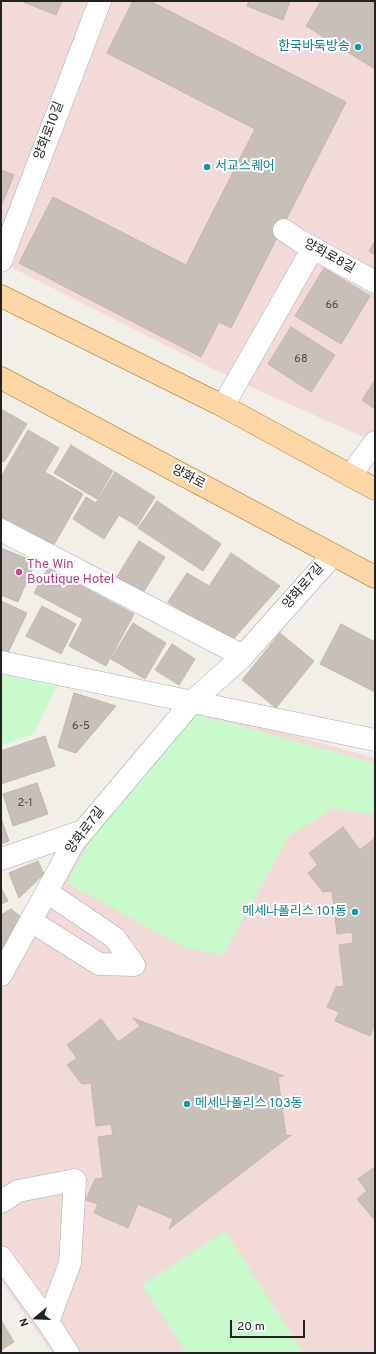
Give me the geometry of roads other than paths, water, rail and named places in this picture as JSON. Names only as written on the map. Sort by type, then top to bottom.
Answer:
[{"type":"main road","points":[[1,296],[223,406],[375,489]]},
{"type":"main road","name":"양화로","points":[[1,378],[375,577]]},
{"type":"street","name":"양화로10길","points":[[1,261],[100,1]]},
{"type":"street","name":"양화로8길","points":[[284,230],[313,248],[375,282]]},
{"type":"street","points":[[223,406],[313,248]]},
{"type":"street","points":[[350,476],[375,442]]},
{"type":"street","points":[[1,530],[243,656]]},
{"type":"street","name":"양화로7길","points":[[1,975],[74,842],[194,701],[243,656],[333,555]]},
{"type":"street","points":[[1,662],[194,701],[375,740]]},
{"type":"street","points":[[1,859],[83,831]]},
{"type":"street","points":[[31,921],[99,964],[134,965],[115,938],[47,892]]},
{"type":"street","points":[[1,1202],[18,1191],[76,1180],[70,1263],[48,1322]]},
{"type":"street","points":[[1,1257],[48,1322],[68,1353]]},
{"type":"place","name":"한국바둑방송","points":[[358,47]]},
{"type":"place","name":"서교스퀘어","points":[[207,167]]},
{"type":"place","name":"The Win Boutique Hotel","points":[[19,572]]},
{"type":"place","name":"메세나폴리스 101동","points":[[355,912]]},
{"type":"place","name":"메세나폴리스 103동","points":[[187,1104]]}]
